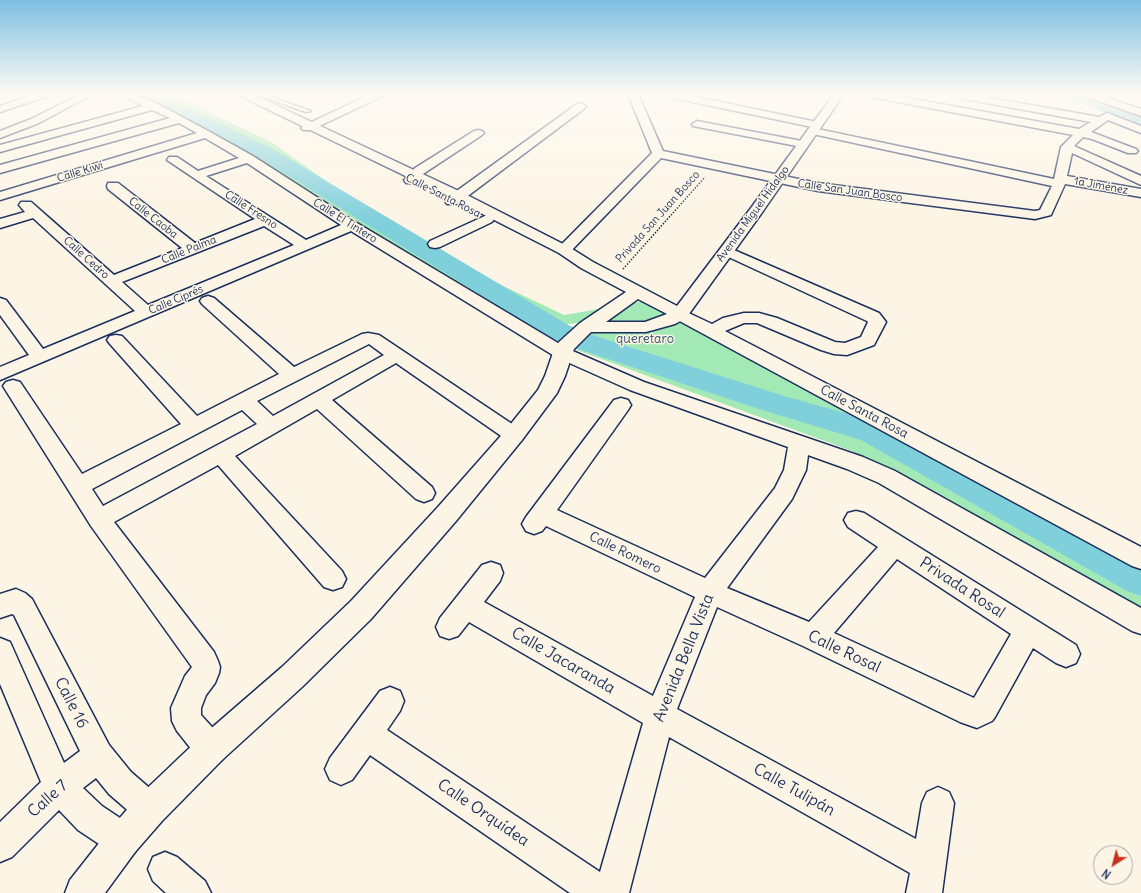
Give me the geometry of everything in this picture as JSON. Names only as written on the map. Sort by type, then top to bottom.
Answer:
[{"type":"street","points":[[0,149],[48,136]]},
{"type":"street","points":[[0,169],[120,136]]},
{"type":"street","name":"Calle Kiwi","points":[[0,196],[200,136]]},
{"type":"street","name":"Calle El Tintero","points":[[209,136],[249,158],[352,226],[574,339],[637,386],[855,463],[887,477],[1141,622]]},
{"type":"street","name":"Calle Santa Rosa","points":[[328,136],[455,198],[504,224],[548,250],[587,265]]},
{"type":"street","points":[[412,177],[474,136]]},
{"type":"street","points":[[455,198],[540,136]]},
{"type":"street","points":[[564,250],[658,154],[650,136]]},
{"type":"street","points":[[758,136],[802,144]]},
{"type":"street","name":"Avenida Miguel Hidalgo","points":[[680,314],[779,180],[809,136]]},
{"type":"street","name":"1a Jiménez","points":[[850,136],[1060,182],[1141,193]]},
{"type":"street","points":[[1060,182],[1067,147],[1079,136]]},
{"type":"street","points":[[1094,136],[1132,151]]},
{"type":"street","points":[[1067,147],[1141,181]]},
{"type":"street","name":"Calle San Juan Bosco","points":[[658,154],[818,187],[1028,215],[1043,214],[1060,182]]},
{"type":"street","points":[[197,175],[249,158]]},
{"type":"street","name":"Calle Fresno","points":[[173,160],[305,246]]},
{"type":"street","name":"Calle Caoba","points":[[113,186],[193,249]]},
{"type":"street","name":"Calle Santa Rosa","points":[[455,198],[487,219],[504,224],[564,250],[614,280],[1141,559]]},
{"type":"street","name":"Calle Cedro","points":[[0,224],[31,209],[146,312]]},
{"type":"street","points":[[435,244],[487,219]]},
{"type":"street","name":"Calle Palma","points":[[112,280],[266,220]]},
{"type":"street","name":"Calle Ciprés","points":[[6,380],[40,357],[352,226]]},
{"type":"street","points":[[711,331],[729,322],[744,318],[759,318],[772,322],[827,346],[847,349],[868,341],[877,322],[873,317],[727,251]]},
{"type":"street","points":[[83,893],[123,840],[150,809],[210,749],[292,677],[361,610],[447,514],[514,435],[547,393],[574,339],[637,292]]},
{"type":"street","points":[[208,301],[292,375]]},
{"type":"street","points":[[0,303],[40,357]]},
{"type":"street","points":[[574,339],[646,327],[669,320],[680,314]]},
{"type":"street","points":[[77,487],[292,375],[368,338],[373,339],[514,435]]},
{"type":"street","points":[[116,340],[194,426]]},
{"type":"street","points":[[99,519],[221,454],[397,355]]},
{"type":"street","points":[[6,380],[99,519],[204,661],[206,667],[204,673],[195,686],[186,708],[187,721],[210,749]]},
{"type":"street","points":[[318,399],[424,492]]},
{"type":"street","points":[[244,400],[271,426]]},
{"type":"street","name":"Calle Romero","points":[[621,405],[538,518],[710,591]]},
{"type":"street","name":"Avenida Bella Vista","points":[[611,893],[660,716],[710,591],[784,493],[795,470],[799,444]]},
{"type":"street","points":[[221,454],[333,579]]},
{"type":"street","name":"Privada Rosal","points":[[856,520],[1066,654]]},
{"type":"street","points":[[813,638],[895,545]]},
{"type":"street","name":"Calle Jacaranda","points":[[491,573],[458,617],[660,716]]},
{"type":"street","name":"Calle Rosal","points":[[710,591],[970,712],[977,713],[982,711],[985,707],[1028,630]]},
{"type":"street","name":"Calle 16","points":[[0,606],[16,601],[23,607],[98,756],[120,783],[150,809]]},
{"type":"street","points":[[0,651],[59,787],[90,818],[123,840]]},
{"type":"street","points":[[341,770],[390,700]]},
{"type":"street","name":"Calle Tulipán","points":[[660,716],[926,878]]},
{"type":"street","name":"Calle Orquídea","points":[[366,734],[600,893]]},
{"type":"street","name":"Calle 7","points":[[0,845],[59,787],[98,756]]},
{"type":"street","points":[[926,878],[938,803]]},
{"type":"street","points":[[165,869],[193,893]]},
{"type":"path","name":"Privada San Juan Bosco","points":[[614,280],[714,166]]},
{"type":"green space","name":"queretaro","points":[[198,136],[258,136],[271,142],[413,243],[564,315],[646,301],[1141,559],[1141,617],[852,451],[566,346],[614,318],[523,330],[305,195]]},
{"type":"waterway","points":[[230,136],[262,151],[560,332],[591,344],[770,402],[872,432],[1141,579]]}]
